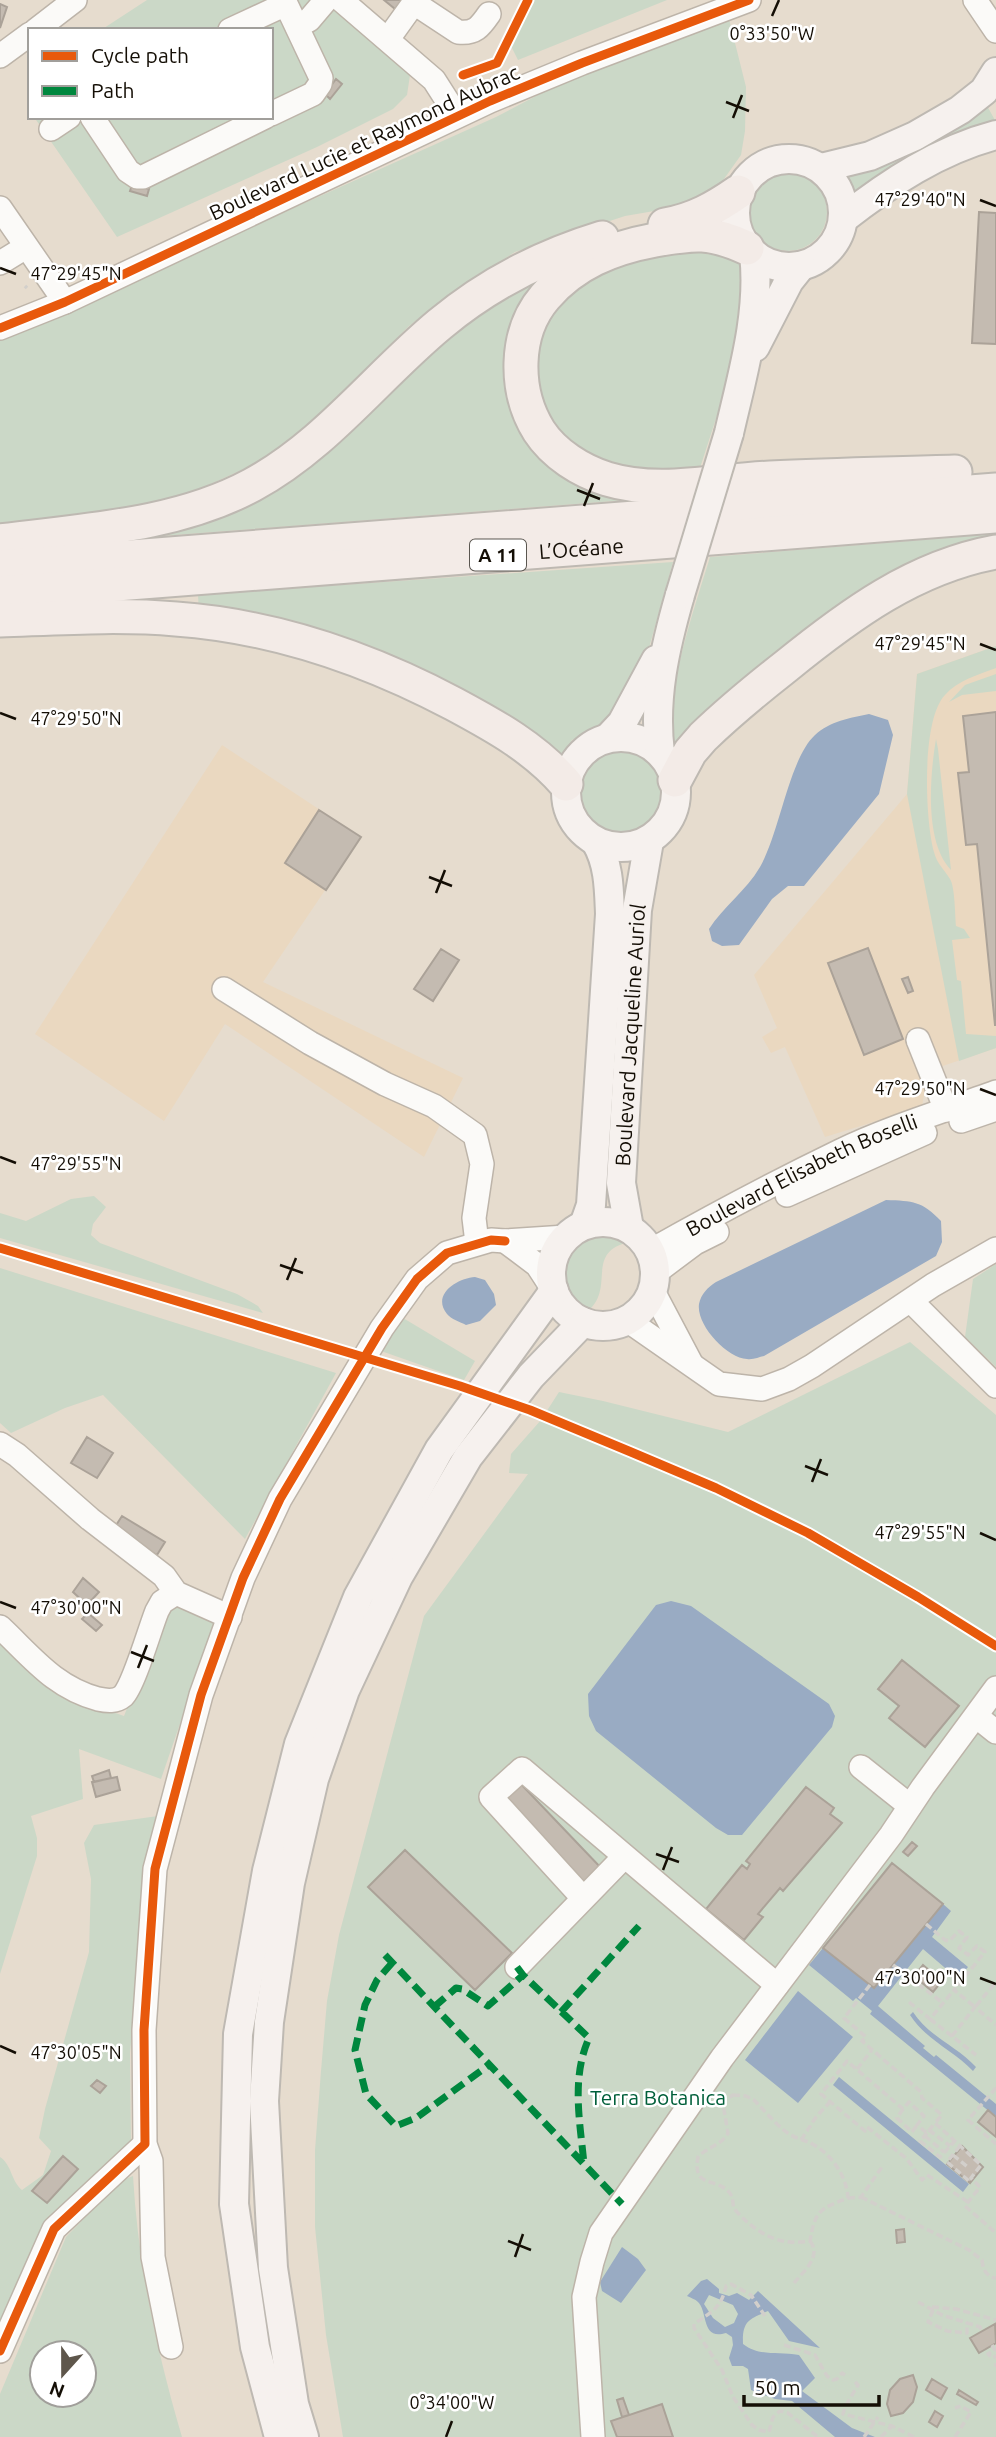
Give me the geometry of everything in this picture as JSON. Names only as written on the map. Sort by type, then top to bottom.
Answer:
[{"type":"highway","points":[[0,541],[166,517],[234,494],[278,469],[328,431],[438,325],[498,282],[568,248],[618,233],[691,220],[717,207],[738,192]]},
{"type":"highway","points":[[751,251],[724,237],[709,234],[640,243],[590,260],[570,273],[543,299],[533,313],[522,347],[522,378],[525,397],[539,430],[564,457],[606,479],[651,486],[768,478],[996,471]]},
{"type":"highway","name":"L’Océane","points":[[0,567],[996,490]]},
{"type":"highway","name":"L’Océane","points":[[0,593],[996,516]]},
{"type":"highway","points":[[668,766],[690,752],[703,737],[839,623],[892,589],[922,575],[950,563],[996,552]]},
{"type":"highway","points":[[0,620],[175,618],[260,631],[306,643],[367,663],[476,716],[528,748],[566,784]]},
{"type":"main road","points":[[821,168],[870,156],[915,136],[960,110],[984,91],[996,72]]},
{"type":"main road","points":[[843,219],[885,186],[976,141],[996,135]]},
{"type":"main road","points":[[668,766],[647,743],[637,740],[626,737],[608,738],[593,744],[580,754],[571,768],[566,784],[570,814],[583,833],[596,842],[627,848],[649,841],[666,825],[673,811],[676,796],[668,766],[656,725],[659,693],[668,636],[729,433],[746,366],[756,271],[751,251],[736,225],[734,208],[738,192],[754,170],[769,162],[796,158],[821,168],[837,187],[843,202],[843,219],[832,246],[815,260],[801,266],[778,266],[751,251]]},
{"type":"main road","points":[[746,366],[789,281],[801,266]]},
{"type":"main road","points":[[608,738],[622,723],[632,706],[668,636]]},
{"type":"main road","name":"Boulevard Jacqueline Auriol","points":[[629,1228],[621,1183],[637,910],[649,841]]},
{"type":"main road","name":"Boulevard Jacqueline Auriol","points":[[575,1231],[591,1205],[610,914],[604,859],[596,842]]},
{"type":"main road","points":[[604,1221],[629,1228],[641,1238],[653,1271],[642,1308],[627,1320],[602,1326],[583,1322],[565,1309],[554,1291],[551,1276],[557,1248],[575,1231],[604,1221]]},
{"type":"main road","points":[[279,2437],[255,2347],[234,2204],[238,2034],[267,1871],[299,1744],[358,1597],[439,1450],[554,1291]]},
{"type":"main road","points":[[304,2437],[294,2404],[273,2268],[264,2101],[269,2022],[290,1883],[314,1779],[345,1690],[398,1577],[468,1457],[522,1388],[583,1322]]},
{"type":"street","points":[[39,28],[75,0]]},
{"type":"street","points":[[297,26],[309,20],[326,0]]},
{"type":"street","points":[[341,0],[435,80],[457,116]]},
{"type":"street","name":"Boulevard Lucie et Raymond Aubrac","points":[[0,328],[65,302],[457,116],[558,72],[749,0]]},
{"type":"street","points":[[975,0],[996,31]]},
{"type":"street","points":[[388,39],[415,1],[458,32],[477,30],[489,14]]},
{"type":"street","points":[[234,28],[286,4],[319,71],[320,84],[309,97],[273,113]]},
{"type":"street","points":[[0,56],[28,35]]},
{"type":"street","points":[[93,119],[128,171],[137,177],[149,175],[261,119]]},
{"type":"street","points":[[0,208],[65,302]]},
{"type":"street","points":[[0,263],[31,255]]},
{"type":"street","points":[[224,989],[310,1043],[385,1084],[434,1106],[475,1135],[482,1164],[474,1218],[477,1243]]},
{"type":"street","points":[[918,1040],[946,1110]]},
{"type":"street","name":"Boulevard Elisabeth Boselli","points":[[653,1271],[702,1222],[841,1150],[996,1092]]},
{"type":"street","points":[[694,1368],[653,1271],[695,1243],[796,1191],[910,1139],[996,1109]]},
{"type":"street","points":[[171,2347],[153,2258],[151,2161],[145,2144],[144,2030],[155,1869],[201,1695],[243,1578],[280,1499],[382,1328],[416,1279],[447,1253],[477,1243],[575,1231]]},
{"type":"street","points":[[505,1241],[537,1265],[554,1291]]},
{"type":"street","points":[[627,1320],[719,1384],[762,1389],[801,1373],[912,1302],[933,1285],[996,1249]]},
{"type":"street","points":[[912,1302],[996,1386]]},
{"type":"street","points":[[0,1444],[164,1576],[176,1593],[230,1617]]},
{"type":"street","points":[[0,1627],[56,1681],[70,1690],[109,1701],[117,1699],[128,1689],[156,1611],[162,1602],[176,1593]]},
{"type":"street","points":[[593,2437],[584,2297],[601,2233],[722,2058],[891,1835],[995,1689]]},
{"type":"street","points":[[976,1716],[996,1732]]},
{"type":"street","points":[[861,1767],[910,1806]]},
{"type":"street","points":[[583,1898],[491,1797],[522,1769],[777,1985]]},
{"type":"street","points":[[517,1966],[624,1857]]},
{"type":"street","points":[[0,2351],[54,2229],[145,2144]]},
{"type":"path","points":[[926,1924],[949,1941],[959,1931],[967,1937],[959,1948],[968,1955],[978,1946],[985,1952],[930,2019]]},
{"type":"path","points":[[893,1965],[943,2003]]},
{"type":"path","points":[[952,2036],[996,1982]]},
{"type":"path","points":[[870,1985],[844,2018],[866,2037],[862,2041],[921,2092],[922,2098],[942,2115],[927,2133]]},
{"type":"path","points":[[954,1990],[996,2025]]},
{"type":"path","points":[[909,2002],[976,2055]]},
{"type":"path","points":[[857,2069],[872,2050]]},
{"type":"path","points":[[903,2109],[847,2061],[821,2094],[864,2131],[867,2127],[907,2160],[922,2180],[927,2175],[968,2202]]},
{"type":"path","points":[[996,2088],[968,2120],[987,2133],[996,2144]]},
{"type":"path","points":[[810,2241],[783,2242],[767,2237],[734,2208],[733,2198],[728,2191],[704,2180],[697,2170],[698,2157],[707,2147],[725,2138],[728,2133],[724,2101],[733,2095],[746,2096],[754,2100],[790,2135],[814,2144],[830,2157],[847,2189],[848,2198]]},
{"type":"path","points":[[801,2140],[816,2116],[830,2102]]},
{"type":"path","points":[[909,2102],[924,2116],[917,2125],[912,2132],[897,2118],[909,2102]]},
{"type":"path","points":[[934,2123],[960,2146],[981,2165],[969,2181],[947,2162],[960,2146]]},
{"type":"path","points":[[917,2125],[950,2146]]},
{"type":"path","points":[[927,2133],[944,2152],[954,2141]]},
{"type":"path","points":[[953,2155],[969,2168]]},
{"type":"path","points":[[862,2197],[882,2167]]},
{"type":"path","points":[[971,2178],[980,2187],[965,2206],[996,2233]]},
{"type":"path","points":[[794,2283],[815,2256],[815,2247],[810,2241],[819,2211],[848,2198],[862,2197],[968,2250],[982,2260],[984,2271],[996,2278]]},
{"type":"path","points":[[765,2316],[751,2295],[731,2284],[726,2286],[721,2301],[712,2314],[694,2324],[694,2328],[722,2370],[733,2397],[752,2425],[769,2432],[773,2417],[780,2410],[788,2413],[818,2437]]},
{"type":"path","points":[[918,2302],[952,2319],[981,2329],[989,2320]]},
{"type":"path","points":[[931,2309],[956,2309],[996,2320]]},
{"type":"path","points":[[931,2309],[928,2322],[938,2328],[967,2333],[967,2322]]},
{"type":"path","points":[[784,2345],[814,2355],[827,2376],[833,2380],[842,2373],[845,2375]]},
{"type":"path","points":[[992,2345],[995,2350],[988,2354],[992,2358],[996,2356]]},
{"type":"path","points":[[855,2382],[858,2385],[843,2414],[892,2426],[914,2437]]},
{"type":"path","points":[[955,2408],[961,2406],[971,2412],[955,2437]]},
{"type":"path","points":[[864,2437],[878,2417]]},
{"type":"path","points":[[882,2436],[892,2426]]},
{"type":"shaded area","points":[[996,646],[996,1048],[922,1073],[926,1081],[922,1107],[825,1137],[785,1047],[771,1053],[762,1037],[777,1028],[754,975],[907,794],[917,674]]},
{"type":"shaded area","points":[[222,745],[361,837],[263,982],[463,1078],[424,1157],[225,1024],[164,1121],[35,1034]]},
{"type":"green space","points":[[147,0],[322,0],[410,75],[407,95],[393,109],[317,147],[117,237],[35,119],[273,119],[273,28],[104,28]]},
{"type":"green space","points":[[534,0],[667,0],[518,60],[511,46]]},
{"type":"green space","points":[[729,19],[746,87],[745,131],[741,155],[719,186],[701,203],[625,216],[515,252],[463,285],[409,326],[299,437],[248,467],[189,494],[135,509],[0,529],[0,340],[496,117],[572,77]]},
{"type":"green space","points":[[986,104],[996,122],[944,146],[938,135]]},
{"type":"green space","points":[[902,153],[907,163],[856,195],[848,174]]},
{"type":"green space","points":[[788,173],[803,176],[820,190],[827,212],[824,227],[810,244],[788,251],[773,248],[756,234],[749,212],[752,197],[766,180]]},
{"type":"green space","points":[[713,242],[735,256],[744,268],[745,295],[722,400],[699,471],[620,468],[594,460],[573,448],[556,431],[544,412],[537,391],[537,346],[545,324],[558,304],[573,287],[607,269]]},
{"type":"green space","points":[[563,268],[516,393],[627,500],[59,544],[204,514],[462,314]]},
{"type":"green space","points":[[996,534],[996,545],[965,551],[680,745],[675,744],[671,728],[676,681],[710,557]]},
{"type":"green space","points":[[673,562],[649,648],[615,719],[572,740],[559,762],[537,744],[199,613],[198,595]]},
{"type":"green space","points":[[996,646],[996,668],[962,682],[945,695],[937,708],[929,747],[927,795],[934,852],[952,883],[956,926],[964,929],[970,938],[952,940],[957,980],[961,981],[966,1034],[996,1036],[996,1048],[959,1061],[907,794],[917,674]]},
{"type":"green space","points":[[996,674],[996,691],[962,695],[949,702],[965,685]]},
{"type":"green space","points":[[936,739],[951,870],[942,858],[933,826],[931,789]]},
{"type":"green space","points":[[621,752],[637,756],[650,764],[658,777],[662,793],[658,809],[650,822],[637,830],[621,834],[605,830],[592,822],[584,809],[580,793],[584,777],[592,764],[605,756]]},
{"type":"green space","points":[[94,1196],[106,1207],[93,1224],[91,1235],[100,1243],[237,1294],[258,1306],[263,1313],[0,1238],[0,1213],[26,1221],[71,1199]]},
{"type":"green space","points":[[601,1235],[625,1243],[613,1248],[607,1255],[603,1264],[600,1292],[588,1311],[576,1302],[568,1291],[564,1267],[567,1255],[575,1246],[586,1239]]},
{"type":"green space","points":[[996,1264],[996,1367],[965,1337],[973,1279]]},
{"type":"green space","points":[[0,1268],[336,1373],[245,1539],[103,1395],[65,1408],[11,1433],[0,1423]]},
{"type":"green space","points":[[403,1318],[475,1361],[464,1380],[381,1351]]},
{"type":"green space","name":"Terra Botanica","points":[[910,1342],[996,1415],[996,2437],[343,2437],[326,2335],[315,2227],[315,2150],[327,2001],[339,1935],[424,1616],[528,1474],[509,1473],[511,1454],[541,1420],[559,1392],[728,1432]]},
{"type":"green space","points":[[179,1603],[216,1619],[161,1779],[79,1749],[83,1799],[31,1816],[37,1838],[37,1856],[0,1974],[0,1636],[58,1693],[124,1716],[167,1608]]},
{"type":"green space","points":[[158,1816],[145,1889],[130,2053],[131,2147],[79,2191],[0,2340],[0,2157],[22,2190],[43,2175],[51,2151],[39,2138],[89,1952],[91,1879],[84,1843],[94,1825]]},
{"type":"green space","points":[[133,2176],[139,2242],[150,2308],[182,2437],[0,2437],[0,2394],[66,2237],[120,2181]]},
{"type":"water","points":[[869,714],[888,720],[893,735],[879,794],[804,886],[788,886],[772,899],[739,945],[722,946],[712,941],[709,929],[760,867],[791,778],[806,746],[827,726]]},
{"type":"water","points":[[886,1200],[916,1203],[928,1209],[941,1221],[942,1242],[936,1256],[764,1356],[751,1359],[739,1357],[714,1339],[699,1312],[703,1294],[713,1284]]},
{"type":"water","points":[[475,1277],[485,1280],[494,1294],[496,1305],[480,1321],[466,1325],[447,1314],[442,1300],[454,1284]]},
{"type":"water","points":[[671,1601],[691,1606],[829,1704],[835,1716],[832,1727],[742,1835],[728,1835],[716,1828],[596,1731],[589,1716],[588,1694],[656,1605]]},
{"type":"water","points":[[943,1904],[951,1911],[932,1937],[968,1967],[958,1979],[923,1949],[878,2006],[925,2046],[923,2048],[934,2057],[936,2055],[996,2104],[996,2117],[870,2014],[872,2011],[856,1998],[853,2001],[809,1965],[823,1948],[874,1988]]},
{"type":"water","points":[[798,1991],[853,2037],[798,2103],[745,2060]]},
{"type":"water","points":[[913,2012],[935,2035],[976,2067],[973,2071],[916,2024],[910,2015]]},
{"type":"water","points":[[839,2077],[969,2184],[963,2192],[833,2085]]},
{"type":"water","points":[[622,2247],[638,2259],[646,2270],[621,2303],[602,2291],[600,2282]]},
{"type":"water","points":[[707,2279],[719,2289],[719,2293],[729,2296],[737,2293],[749,2300],[758,2291],[820,2348],[789,2341],[768,2311],[748,2322],[744,2330],[743,2344],[756,2351],[799,2355],[815,2378],[802,2391],[852,2428],[875,2437],[835,2437],[792,2401],[775,2399],[751,2390],[748,2369],[732,2366],[729,2358],[733,2345],[732,2337],[726,2333],[712,2333],[706,2324],[701,2306],[687,2296],[701,2281]],"holes":[[[709,2295],[733,2305],[738,2314],[734,2323],[725,2327],[713,2318],[704,2304]]]},
{"type":"building","points":[[384,0],[410,0],[400,13]]},
{"type":"building","points":[[0,4],[7,7],[0,28]]},
{"type":"building","points":[[336,79],[342,84],[330,99],[325,94]]},
{"type":"building","points":[[132,185],[149,189],[147,196],[130,191]]},
{"type":"building","points":[[979,212],[996,213],[996,344],[972,343]]},
{"type":"building","points":[[996,712],[995,1025],[977,844],[966,845],[958,773],[969,772],[963,716]]},
{"type":"building","points":[[319,810],[361,837],[326,890],[285,863]]},
{"type":"building","points":[[868,948],[903,1039],[864,1055],[828,963]]},
{"type":"building","points":[[441,949],[459,960],[433,1001],[414,989]]},
{"type":"building","points":[[908,977],[913,991],[908,993],[902,979]]},
{"type":"building","points":[[87,1437],[113,1453],[97,1478],[71,1463]]},
{"type":"building","points":[[122,1516],[165,1542],[157,1555],[113,1530]]},
{"type":"building","points":[[83,1578],[99,1592],[87,1605],[73,1592]]},
{"type":"building","points":[[88,1613],[102,1625],[96,1631],[82,1619]]},
{"type":"building","points":[[902,1660],[959,1706],[925,1747],[889,1718],[899,1706],[878,1689]]},
{"type":"building","points":[[109,1770],[111,1778],[94,1782],[92,1776]]},
{"type":"building","points":[[117,1777],[120,1790],[96,1797],[92,1782]]},
{"type":"building","points":[[518,1781],[603,1870],[584,1888],[499,1798]]},
{"type":"building","points":[[806,1787],[834,1808],[830,1814],[842,1823],[783,1891],[780,1888],[758,1914],[763,1917],[744,1940],[706,1909],[742,1865],[747,1869],[750,1864],[746,1861]]},
{"type":"building","points":[[912,1842],[917,1846],[908,1856],[903,1852]]},
{"type":"building","points":[[405,1850],[512,1953],[475,1990],[368,1887]]},
{"type":"building","points":[[892,1863],[943,1904],[874,1988],[823,1948]]},
{"type":"building","points":[[923,1965],[942,1981],[933,1992],[914,1976]]},
{"type":"building","points":[[97,2080],[106,2086],[100,2093],[91,2086]]},
{"type":"building","points":[[988,2110],[996,2117],[996,2137],[978,2122]]},
{"type":"building","points":[[962,2146],[983,2167],[970,2183],[947,2164]]},
{"type":"building","points":[[63,2156],[78,2169],[47,2203],[32,2191]]},
{"type":"building","points":[[904,2229],[905,2242],[897,2243],[896,2230]]},
{"type":"building","points":[[995,2324],[996,2343],[979,2353],[970,2338]]},
{"type":"building","points":[[913,2375],[917,2387],[913,2402],[903,2413],[891,2416],[887,2404],[890,2390],[900,2379]]},
{"type":"building","points":[[932,2379],[947,2388],[941,2399],[926,2390]]},
{"type":"building","points":[[959,2390],[978,2402],[976,2405],[957,2394]]},
{"type":"building","points":[[623,2398],[629,2415],[622,2417],[617,2400]]},
{"type":"building","points":[[662,2404],[673,2437],[617,2437],[611,2421]]},
{"type":"building","points":[[935,2411],[943,2416],[937,2427],[929,2422]]},
{"type":"marked path","points":[[561,2012],[639,1926]]},
{"type":"marked path","points":[[385,1955],[622,2204]]},
{"type":"marked path","points":[[392,1963],[377,1980],[365,2005],[355,2050],[366,2094],[396,2126],[416,2118],[489,2065]]},
{"type":"marked path","points":[[517,1967],[589,2038],[583,2053],[578,2084],[584,2164]]},
{"type":"marked path","points":[[434,2007],[456,1988],[488,2006],[523,1975]]},
{"type":"cycle path","points":[[463,75],[497,63],[528,0]]},
{"type":"cycle path","points":[[0,328],[65,302],[490,101],[749,0]]},
{"type":"cycle path","points":[[0,2351],[54,2229],[145,2144],[144,2030],[155,1869],[201,1695],[243,1578],[280,1499],[382,1328],[417,1279],[447,1253],[491,1240],[505,1241]]},
{"type":"cycle path","points":[[0,1248],[460,1386],[530,1410],[716,1488],[808,1533],[996,1646]]}]
